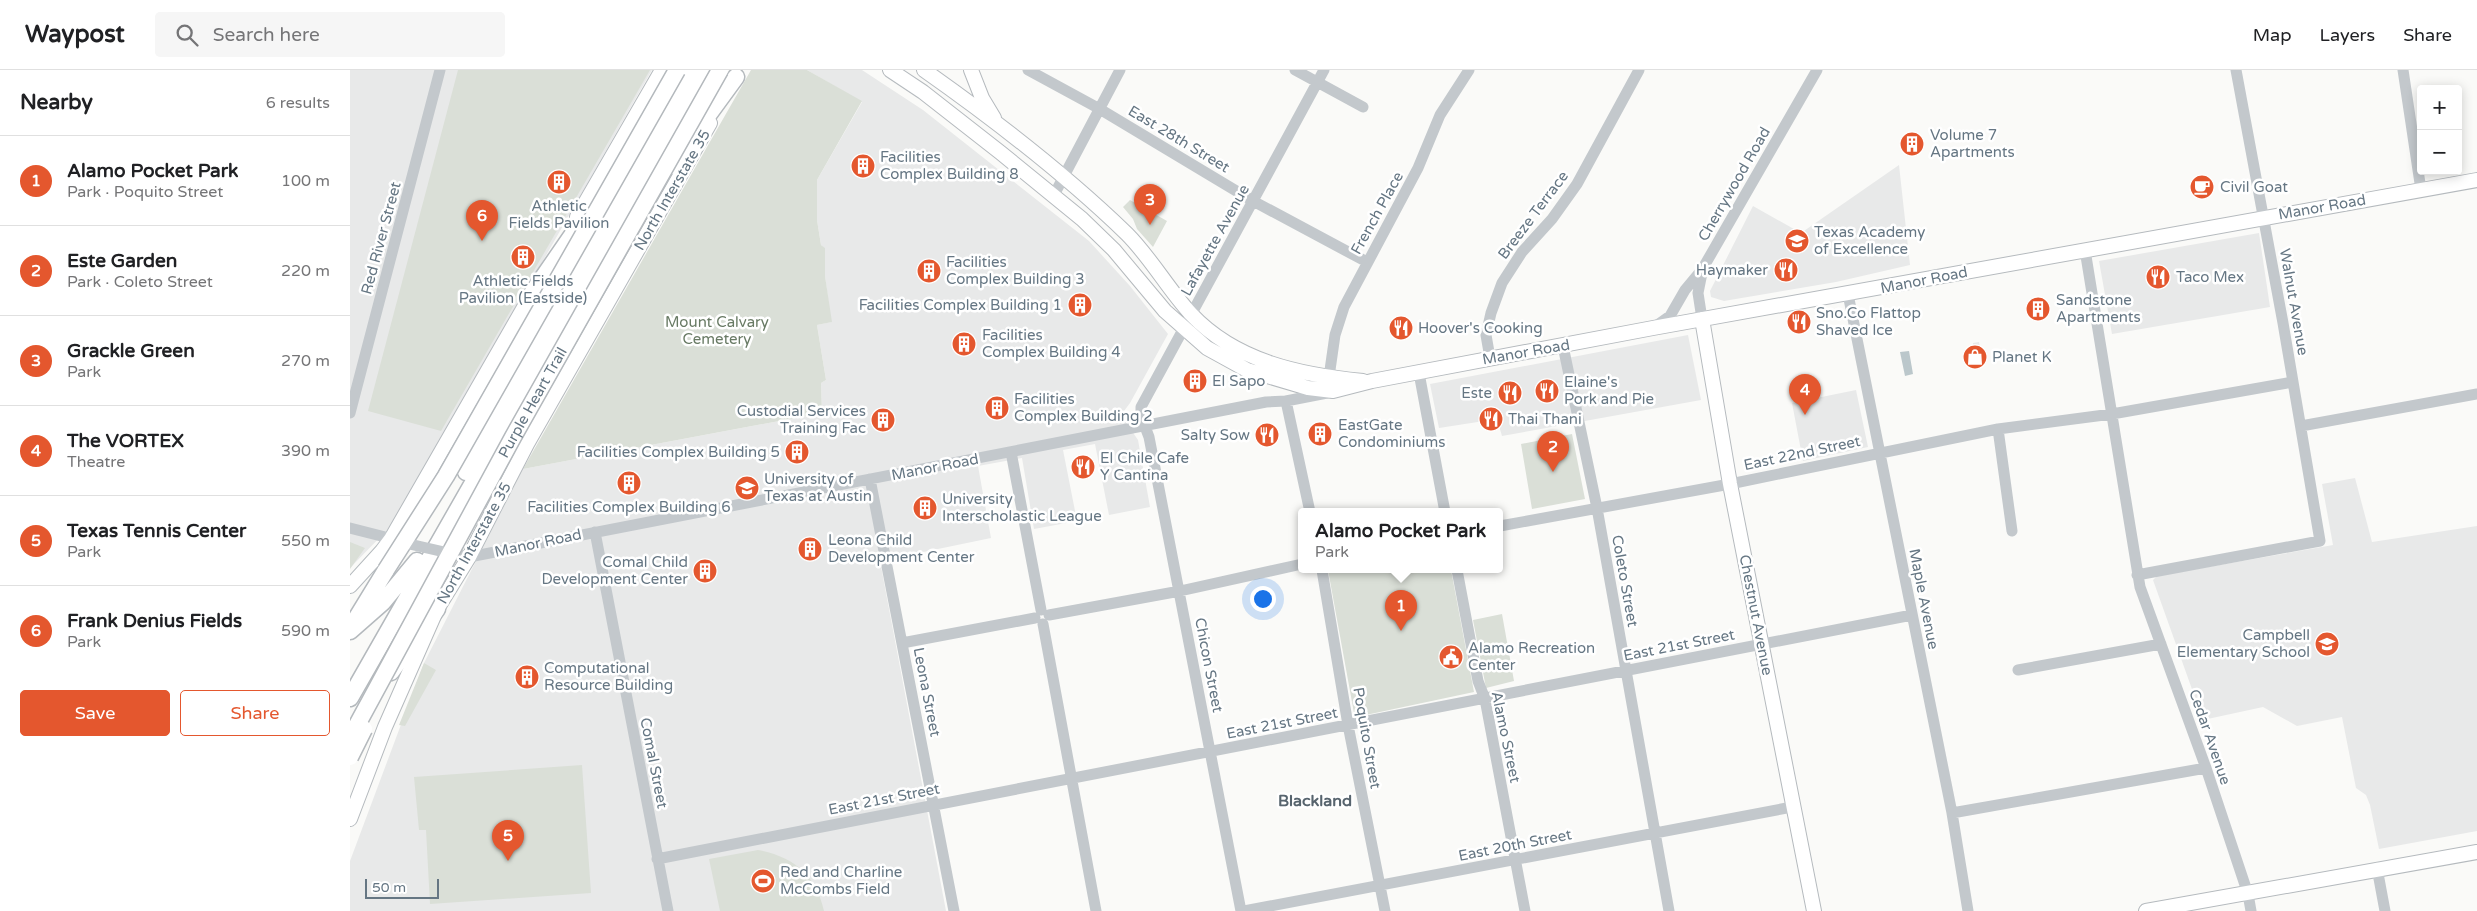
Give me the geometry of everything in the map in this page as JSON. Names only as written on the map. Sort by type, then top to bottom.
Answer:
[{"type":"highway","points":[[350,630],[446,476],[677,70]]},
{"type":"highway","points":[[533,292],[686,70]]},
{"type":"highway","name":"Purple Heart Trail","points":[[350,677],[417,561],[582,263],[694,70]]},
{"type":"highway","name":"Purple Heart Trail","points":[[350,698],[709,70]]},
{"type":"highway","name":"Purple Heart Trail","points":[[350,738],[430,607],[513,437],[720,70]]},
{"type":"highway","points":[[614,235],[691,141],[704,117],[738,73]]},
{"type":"highway","points":[[350,630],[383,602],[417,561]]},
{"type":"highway","points":[[350,728],[430,607]]},
{"type":"highway","points":[[350,757],[430,607]]},
{"type":"main road","points":[[350,586],[391,539],[662,70]]},
{"type":"main road","points":[[890,70],[918,88],[1054,195],[1114,250],[1165,311],[1183,329],[1207,348],[1247,370],[1289,384],[1333,391],[1372,381]]},
{"type":"main road","points":[[970,70],[990,113],[1009,133]]},
{"type":"main road","points":[[918,88],[930,72],[1009,133],[1063,178],[1128,235],[1192,314],[1215,336],[1251,356],[1290,370],[1329,377],[1372,381]]},
{"type":"main road","name":"North Interstate 35","points":[[350,819],[430,607],[469,557],[527,444],[738,73]]},
{"type":"main road","name":"Manor Road","points":[[1372,381],[1702,319],[2477,180]]},
{"type":"main road","name":"Chestnut Avenue","points":[[1702,319],[1730,484],[1792,807],[1814,911]]},
{"type":"main road","points":[[2146,911],[2248,894],[2377,868],[2477,852]]},
{"type":"street","name":"Red River Street","points":[[350,413],[440,70]]},
{"type":"street","name":"East 28th Street","points":[[1028,70],[1098,108],[1253,201],[1367,262]]},
{"type":"street","points":[[1054,195],[1098,108],[1120,70]]},
{"type":"street","points":[[1295,70],[1363,107]]},
{"type":"street","name":"Lafayette Avenue","points":[[1145,426],[1140,416],[1141,407],[1324,70]]},
{"type":"street","name":"French Place","points":[[1329,377],[1335,335],[1344,307],[1418,168],[1440,115],[1469,70]]},
{"type":"street","name":"Breeze Terrace","points":[[1490,358],[1486,335],[1491,313],[1502,283],[1522,252],[1552,219],[1577,184],[1639,70]]},
{"type":"street","name":"Cherrywood Road","points":[[1702,319],[1698,293],[1703,268],[1817,70]]},
{"type":"street","name":"Walnut Avenue","points":[[2137,575],[2320,541],[2236,70]]},
{"type":"street","points":[[2403,70],[2421,190]]},
{"type":"street","name":"Cedar Avenue","points":[[2085,250],[2137,575],[2206,768],[2248,894],[2251,911]]},
{"type":"street","points":[[1653,328],[1670,316],[1685,290],[1703,268]]},
{"type":"street","name":"Maple Avenue","points":[[1848,294],[1952,813],[1968,911]]},
{"type":"street","name":"Coleto Street","points":[[1564,346],[1597,508],[1669,911]]},
{"type":"street","points":[[1419,373],[1444,508]]},
{"type":"street","name":"East 22nd Street","points":[[1503,525],[1730,484],[1998,429],[2112,414],[2293,382]]},
{"type":"street","name":"Manor Road","points":[[350,528],[469,557],[1266,402],[1286,401],[1333,391]]},
{"type":"street","points":[[2300,426],[2477,394]]},
{"type":"street","points":[[1286,401],[1309,508]]},
{"type":"street","name":"Chicon Street","points":[[1145,426],[1149,437],[1180,591],[1242,911]]},
{"type":"street","points":[[1998,429],[2012,532]]},
{"type":"street","points":[[1011,452],[1096,911]]},
{"type":"street","name":"Leona Street","points":[[870,479],[954,911]]},
{"type":"street","name":"Comal Street","points":[[595,532],[668,911]]},
{"type":"street","points":[[902,643],[1180,591],[1298,565]]},
{"type":"street","name":"Poquito Street","points":[[1323,573],[1348,725],[1384,911]]},
{"type":"street","name":"Alamo Street","points":[[1458,573],[1478,681],[1485,699],[1526,911]]},
{"type":"street","name":"East 21st Street","points":[[657,859],[1073,780],[1912,615]]},
{"type":"street","points":[[2018,670],[2161,644]]},
{"type":"street","points":[[1952,813],[2206,768]]},
{"type":"street","name":"East 20th Street","points":[[1242,911],[1792,807]]},
{"type":"street","points":[[2377,868],[2385,911]]},
{"type":"shaded area","points":[[350,70],[652,70],[392,525],[350,568]]},
{"type":"shaded area","name":"University of Texas at Austin","points":[[807,70],[862,70],[923,110],[1089,241],[1130,286],[1168,334],[1130,403],[1121,415],[1138,440],[1150,507],[1109,515],[1095,444],[1063,450],[1077,521],[1034,529],[1022,458],[978,466],[991,538],[880,561],[946,911],[350,911],[350,861],[424,663],[523,469],[822,413],[821,383],[826,380],[817,325],[831,322],[825,276],[825,249],[821,245],[817,220],[817,180],[862,102]]},
{"type":"shaded area","points":[[1899,165],[1910,265],[1836,282],[1724,301],[1711,297],[1710,291],[1753,206],[1801,233]]},
{"type":"shaded area","points":[[2259,233],[2270,307],[2112,334],[2099,261]]},
{"type":"shaded area","points":[[1688,335],[1701,400],[1502,436],[1497,419],[1439,428],[1430,384]]},
{"type":"shaded area","name":"Planet K","points":[[1979,342],[1983,364],[1970,366],[1967,350],[1973,349],[1973,343]]},
{"type":"shaded area","points":[[1909,351],[1913,374],[1905,376],[1900,352]]},
{"type":"shaded area","points":[[1856,390],[1868,447],[1803,461],[1792,403]]},
{"type":"shaded area","name":"Campbell Elementary School","points":[[2355,478],[2372,542],[2477,526],[2477,831],[2379,849],[2370,805],[2366,795],[2356,788],[2342,717],[2297,726],[2263,707],[2203,720],[2153,580],[2157,576],[2333,545],[2322,484]]},
{"type":"green space","points":[[458,70],[650,70],[441,431],[368,411]]},
{"type":"green space","name":"Mount Calvary Cemetery","points":[[751,70],[807,70],[862,101],[817,180],[817,220],[821,245],[825,248],[825,276],[832,322],[817,325],[826,380],[821,383],[822,413],[523,469]]},
{"type":"green space","points":[[1130,200],[1167,221],[1153,247],[1137,229],[1133,219],[1123,207]]},
{"type":"green space","points":[[1572,434],[1585,499],[1532,509],[1521,444]]},
{"type":"green space","points":[[350,542],[365,548],[350,569]]},
{"type":"green space","points":[[1329,573],[1452,573],[1474,692],[1361,716],[1354,713]]},
{"type":"green space","points":[[1502,614],[1514,681],[1486,688],[1473,620]]},
{"type":"green space","points":[[424,663],[436,670],[405,726],[399,725]]},
{"type":"green space","points":[[582,765],[591,893],[430,904],[426,830],[419,830],[414,777]]},
{"type":"green space","name":"Red and Charline McCombs Field","points":[[758,850],[782,857],[802,870],[815,887],[824,911],[720,911],[709,859]]},
{"type":"place","name":"Volume 7 Apartments","points":[[1912,144]]},
{"type":"place","name":"Facilities Complex Building 8","points":[[863,166]]},
{"type":"place","name":"Athletic Fields Pavilion","points":[[559,182]]},
{"type":"place","name":"Civil Goat","points":[[2202,187]]},
{"type":"place","name":"Grackle Green","points":[[1150,225]]},
{"type":"place","name":"Frank Denius Fields","points":[[482,241]]},
{"type":"place","name":"Texas Academy of Excellence","points":[[1797,241]]},
{"type":"place","name":"Athletic Fields Pavilion (Eastside)","points":[[523,257]]},
{"type":"place","name":"Haymaker","points":[[1786,270]]},
{"type":"place","name":"Facilities Complex Building 3","points":[[929,271]]},
{"type":"place","name":"Taco Mex","points":[[2158,277]]},
{"type":"place","name":"Facilities Complex Building 1","points":[[1080,305]]},
{"type":"place","name":"Sandstone Apartments","points":[[2038,309]]},
{"type":"place","name":"Sno.Co Flattop Shaved Ice","points":[[1799,322]]},
{"type":"place","name":"Hoover's Cooking","points":[[1401,328]]},
{"type":"place","name":"Facilities Complex Building 4","points":[[964,344]]},
{"type":"place","name":"Planet K","points":[[1975,357]]},
{"type":"place","name":"El Sapo","points":[[1195,381]]},
{"type":"place","name":"Elaine's Pork and Pie","points":[[1547,391]]},
{"type":"place","name":"Este","points":[[1510,393]]},
{"type":"place","name":"Facilities Complex Building 2","points":[[997,408]]},
{"type":"place","name":"The VORTEX","points":[[1805,415]]},
{"type":"place","name":"Thai Thani","points":[[1491,419]]},
{"type":"place","name":"Custodial Services Training Fac","points":[[883,420]]},
{"type":"place","name":"EastGate Condominiums","points":[[1320,434]]},
{"type":"place","name":"Salty Sow","points":[[1267,435]]},
{"type":"place","name":"Facilities Complex Building 5","points":[[797,452]]},
{"type":"place","name":"El Chile Cafe Y Cantina","points":[[1083,467]]},
{"type":"place","name":"Este Garden","points":[[1553,472]]},
{"type":"place","name":"Facilities Complex Building 6","points":[[629,483]]},
{"type":"place","name":"University of Texas at Austin","points":[[747,488]]},
{"type":"place","name":"University Interscholastic League","points":[[925,508]]},
{"type":"place","name":"Leona Child Development Center","points":[[810,549]]},
{"type":"place","name":"Comal Child Development Center","points":[[705,571]]},
{"type":"place","name":"Alamo Pocket Park","points":[[1401,631]]},
{"type":"place","name":"Campbell Elementary School","points":[[2327,644]]},
{"type":"place","name":"Alamo Recreation Center","points":[[1451,657]]},
{"type":"place","name":"Computational Resource Building","points":[[527,677]]},
{"type":"place","name":"Texas Tennis Center","points":[[508,861]]},
{"type":"place","name":"Red and Charline McCombs Field","points":[[763,881]]},
{"type":"district","name":"Blackland","points":[[1315,800]]}]
